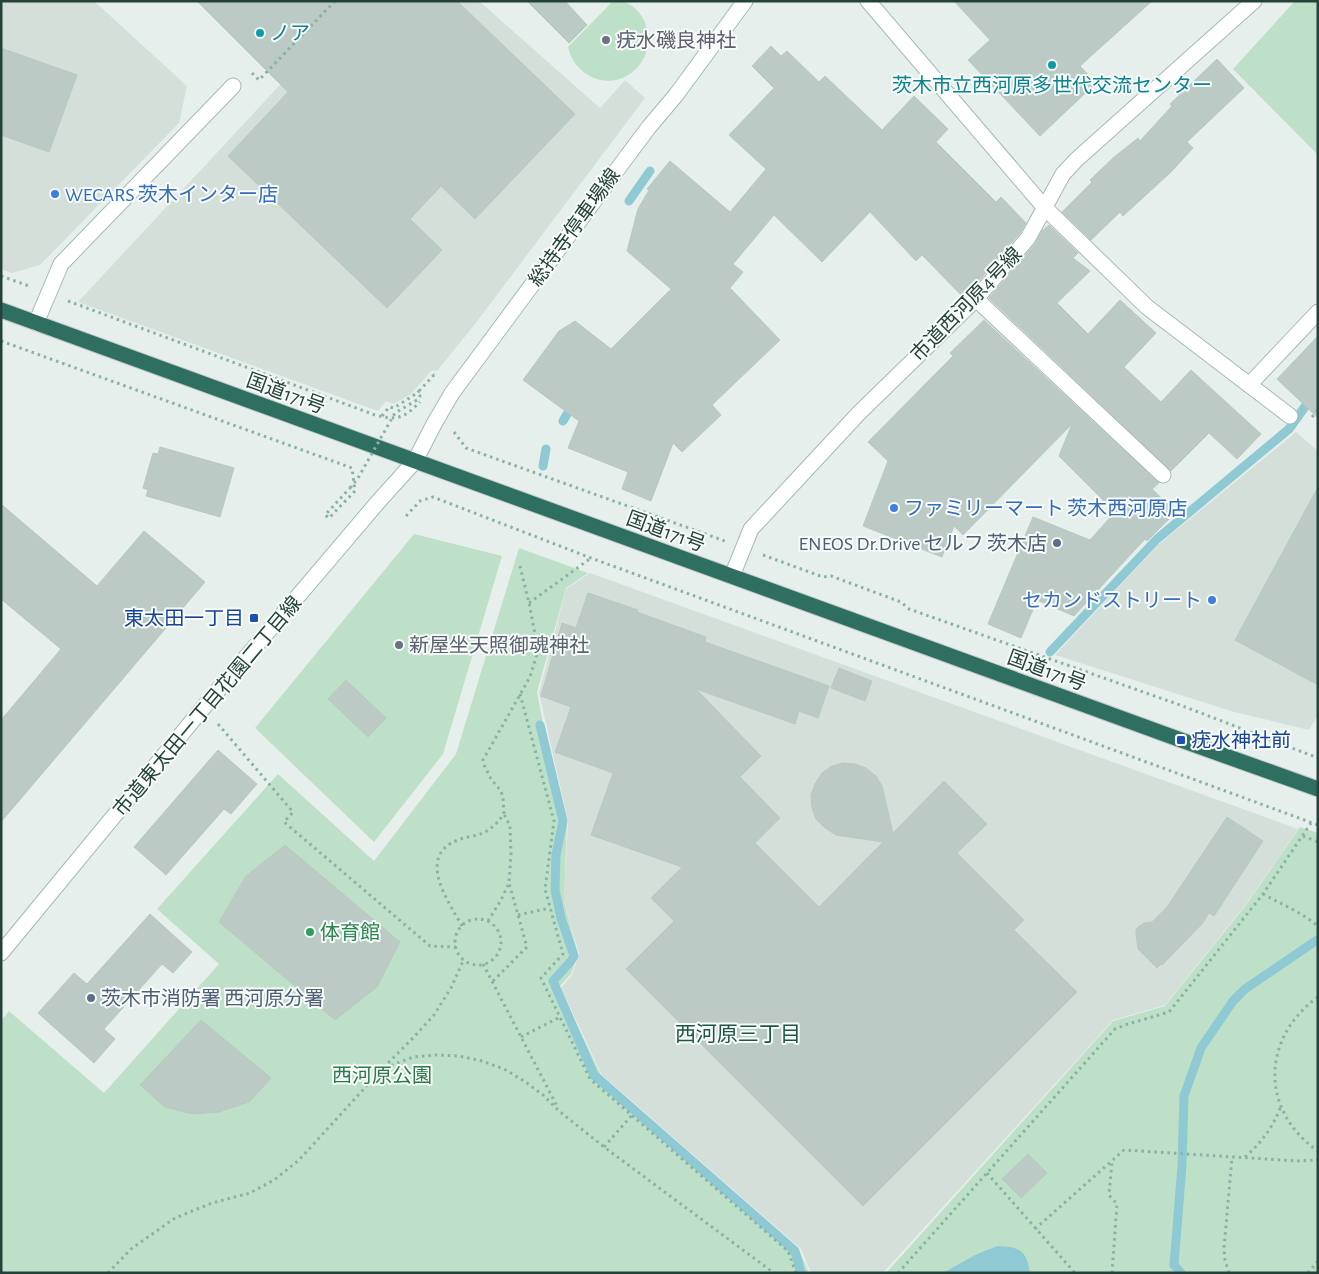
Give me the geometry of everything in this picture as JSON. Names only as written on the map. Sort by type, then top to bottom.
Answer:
[{"type":"highway","name":"国道171号","points":[[1,310],[1318,789]]},
{"type":"street","name":"総持寺停車場線","points":[[415,461],[452,393],[628,155],[676,95],[745,1]]},
{"type":"street","name":"市道西河原4号線","points":[[732,576],[751,529],[859,412],[976,299],[1028,238],[1063,174],[1076,160],[1254,1]]},
{"type":"street","points":[[871,2],[1046,208],[1147,307],[1290,416]]},
{"type":"street","points":[[36,322],[61,264],[233,86]]},
{"type":"street","points":[[976,299],[1163,475]]},
{"type":"street","points":[[1249,385],[1318,312]]},
{"type":"street","name":"市道東太田一丁目花園二丁目線","points":[[1,953],[203,708],[415,461]]},
{"type":"path","points":[[233,86],[248,70],[259,80],[335,1]]},
{"type":"path","points":[[1,276],[382,417],[397,418],[406,414]]},
{"type":"path","points":[[1,341],[352,468],[355,491],[328,518],[325,515],[330,509],[358,478],[395,413],[417,400],[420,396],[417,393]]},
{"type":"path","points":[[382,417],[388,408],[394,408],[417,393],[431,378]]},
{"type":"path","points":[[454,432],[466,448],[823,577],[831,576],[901,602],[909,609],[1180,705],[1318,758]]},
{"type":"path","points":[[406,516],[420,501],[433,497],[591,558],[1318,826]]},
{"type":"path","points":[[529,603],[591,558]]},
{"type":"path","points":[[492,982],[527,947],[509,883],[510,826],[504,814],[504,798],[487,773],[483,760],[530,677],[538,650],[519,562]]},
{"type":"path","points":[[520,694],[554,821],[545,889],[563,954],[541,978],[590,1079],[788,1252],[796,1273]]},
{"type":"path","points":[[203,708],[293,812],[284,822],[430,946],[456,947]]},
{"type":"path","points":[[462,926],[448,902],[437,876],[436,865],[439,855],[458,840],[482,834],[491,829],[504,814]]},
{"type":"path","points":[[898,1273],[1115,1030],[1128,1024],[1169,1012],[1263,894],[1311,823]]},
{"type":"path","points":[[1303,836],[1318,842]]},
{"type":"path","points":[[488,921],[509,883]]},
{"type":"path","points":[[1263,894],[1308,919],[1318,927]]},
{"type":"path","points":[[518,915],[550,908]]},
{"type":"path","points":[[474,919],[481,919],[488,921],[494,926],[501,940],[500,948],[490,961],[483,964],[473,964],[459,954],[456,947],[456,939],[462,926],[474,919]]},
{"type":"path","points":[[108,1273],[131,1249],[175,1218],[212,1203],[250,1192],[274,1180],[299,1160],[434,1015],[451,988],[464,959]]},
{"type":"path","points":[[483,964],[559,1111]]},
{"type":"path","points":[[1318,997],[1307,1005],[1289,1026],[1278,1051],[1275,1065],[1277,1093],[1281,1106],[1292,1128],[1301,1138],[1318,1151]]},
{"type":"path","points":[[521,1036],[560,1017]]},
{"type":"path","points":[[382,1069],[413,1057],[436,1055],[460,1056],[504,1069],[543,1094],[559,1111],[604,1147],[774,1273]]},
{"type":"path","points":[[1245,1157],[1267,1135],[1281,1106]]},
{"type":"path","points":[[604,1147],[632,1115]]},
{"type":"path","points":[[1035,1228],[1124,1150],[1297,1161],[1318,1160]]},
{"type":"path","points":[[1229,1273],[1224,1248],[1232,1157]]},
{"type":"path","points":[[1112,1161],[1109,1195],[1117,1204],[1112,1273]]},
{"type":"path","points":[[987,1173],[1075,1273]]},
{"type":"path","points":[[1308,1273],[1318,1261]]},
{"type":"shaded area","name":"WECARS 茨木インター店","points":[[1,1],[94,1],[187,86],[179,123],[40,265],[12,273],[1,269]]},
{"type":"shaded area","points":[[358,1],[479,1],[600,108],[625,80],[645,98],[475,324],[437,371],[432,370],[411,394],[394,404],[386,401],[378,411],[78,302]]},
{"type":"shaded area","name":"セカンドストリート","points":[[1296,432],[1318,451],[1318,715],[1309,730],[1234,712],[1055,655],[1158,545]]},
{"type":"shaded area","points":[[590,573],[1298,829],[1246,904],[1165,1005],[1113,1020],[883,1273],[811,1273],[801,1249],[602,1075],[561,988],[572,975],[579,954],[564,900],[568,821],[539,693],[566,589]]},
{"type":"green space","points":[[613,1],[630,4],[636,9],[648,31],[648,44],[644,57],[637,68],[627,76],[615,80],[602,80],[588,75],[579,68],[571,57],[568,47]]},
{"type":"green space","points":[[1295,1],[1318,1],[1318,155],[1233,69]]},
{"type":"green space","name":"新屋坐天照御魂神社","points":[[414,534],[502,556],[443,754],[374,842],[255,728]]},
{"type":"green space","name":"西河原公園","points":[[519,548],[588,573],[566,588],[537,692],[543,723],[537,725],[567,821],[564,901],[578,954],[571,974],[559,987],[601,1075],[800,1252],[809,1273],[1,1273],[1,1021],[9,1011],[104,1093],[219,964],[157,909],[278,774],[374,861],[456,754]]},
{"type":"green space","points":[[1300,827],[1318,833],[1318,1273],[886,1273],[1113,1021],[1165,1006],[1246,905]]},
{"type":"water","points":[[998,1246],[1012,1247],[1021,1251],[1026,1259],[1030,1273],[943,1273],[977,1254]]},
{"type":"building","points":[[197,1],[457,1],[575,114],[475,219],[441,186],[410,219],[442,250],[387,308],[228,156],[288,92]]},
{"type":"building","points":[[527,1],[565,1],[587,25],[569,43]]},
{"type":"building","points":[[954,1],[1152,1],[1080,66],[1096,83],[1040,136],[968,60],[990,40]]},
{"type":"building","points":[[771,46],[781,56],[787,51],[819,82],[825,76],[882,130],[914,96],[948,129],[936,142],[996,202],[1001,197],[1026,223],[1020,233],[964,298],[922,255],[916,261],[870,212],[822,262],[774,215],[733,264],[743,272],[730,288],[780,340],[712,405],[721,415],[682,452],[673,443],[651,501],[622,489],[628,472],[568,448],[579,421],[523,380],[559,331],[575,321],[611,349],[671,289],[627,251],[638,209],[649,190],[647,189],[670,161],[730,212],[766,169],[729,135],[774,88],[752,66]]},
{"type":"building","points":[[1,48],[77,75],[49,152],[1,135]]},
{"type":"building","points":[[1217,59],[1244,88],[1187,142],[1193,148],[1171,172],[1123,216],[1120,212],[1091,240],[1062,212],[1092,182],[1090,180],[1113,158],[1138,138],[1140,141],[1172,106],[1170,104]]},
{"type":"building","points":[[1049,225],[1078,253],[1073,258],[1090,271],[1057,303],[1088,334],[1120,300],[1156,333],[1124,367],[1161,402],[1191,370],[1261,434],[1237,459],[1209,433],[1171,471],[989,298],[1035,244],[1042,231]]},
{"type":"building","points":[[984,320],[1159,483],[1152,489],[1176,512],[1147,541],[1145,539],[1074,616],[1037,600],[1021,638],[988,624],[1033,517],[1090,540],[1115,512],[1059,456],[1072,424],[963,535],[954,526],[942,557],[863,526],[888,461],[868,442],[953,356],[950,353]]},
{"type":"building","points":[[1318,336],[1318,418],[1277,379]]},
{"type":"building","points":[[160,447],[234,468],[220,517],[146,496],[148,490],[143,488],[153,453],[158,454]]},
{"type":"building","points":[[1318,487],[1318,685],[1235,640]]},
{"type":"building","points":[[1,504],[97,586],[144,531],[205,582],[1,822],[1,720],[61,649],[1,599]]},
{"type":"building","points":[[588,593],[638,610],[637,612],[706,637],[705,642],[829,686],[818,718],[799,711],[795,724],[696,689],[761,756],[740,777],[780,818],[755,843],[819,907],[883,842],[836,835],[816,819],[812,808],[811,795],[822,773],[832,766],[843,763],[855,764],[866,768],[876,776],[882,786],[893,833],[944,781],[987,824],[957,853],[1024,920],[1014,930],[1077,992],[863,1206],[626,969],[674,921],[651,898],[682,867],[591,835],[613,773],[555,752],[571,707],[541,696],[562,623],[576,628]]},
{"type":"building","points":[[839,668],[872,681],[865,701],[831,688]]},
{"type":"building","points":[[346,680],[386,718],[368,737],[328,699]]},
{"type":"building","points":[[218,750],[257,784],[231,814],[224,809],[166,875],[134,847]]},
{"type":"building","points":[[1227,817],[1263,841],[1214,916],[1209,913],[1202,924],[1157,968],[1138,949],[1136,930],[1144,923],[1152,922],[1167,907]]},
{"type":"building","name":"体育館","points":[[285,845],[400,942],[377,987],[335,1020],[219,922],[246,876]]},
{"type":"building","name":"茨木市消防署 西河原分署","points":[[150,914],[192,952],[173,973],[162,964],[104,1029],[115,1039],[94,1063],[38,1013],[74,973],[87,984]]},
{"type":"building","points":[[201,1020],[271,1078],[249,1102],[219,1112],[192,1114],[165,1107],[140,1085]]},
{"type":"building","points":[[1028,1154],[1047,1173],[1021,1198],[1002,1179]]},
{"type":"waterway","points":[[629,201],[650,171]]},
{"type":"waterway","points":[[1050,652],[1157,539],[1289,429],[1312,397]]},
{"type":"waterway","points":[[563,421],[573,404]]},
{"type":"waterway","points":[[543,466],[546,449]]},
{"type":"waterway","points":[[540,725],[563,821],[556,855],[555,890],[561,918],[574,956],[553,981],[594,1075],[795,1251],[801,1273]]},
{"type":"waterway","points":[[1181,1273],[1174,1265],[1182,1165],[1184,1096],[1201,1048],[1233,1001],[1245,989],[1317,940]]},
{"type":"place","name":"ノア","points":[[260,33]]},
{"type":"place","name":"疣水磯良神社","points":[[606,40]]},
{"type":"place","name":"茨木市立西河原多世代交流センター","points":[[1052,65]]},
{"type":"place","name":"WECARS 茨木インター店","points":[[55,194]]},
{"type":"place","name":"ファミリーマート 茨木西河原店","points":[[894,508]]},
{"type":"place","name":"ENEOS Dr.Drive セルフ 茨木店","points":[[1057,543]]},
{"type":"place","name":"セカンドストリート","points":[[1212,600]]},
{"type":"place","name":"東太田一丁目","points":[[254,618]]},
{"type":"place","name":"新屋坐天照御魂神社","points":[[399,645]]},
{"type":"place","name":"疣水神社前","points":[[1181,740]]},
{"type":"place","name":"体育館","points":[[310,932]]},
{"type":"place","name":"茨木市消防署 西河原分署","points":[[91,998]]},
{"type":"district","name":"西河原三丁目","points":[[738,1034]]}]
